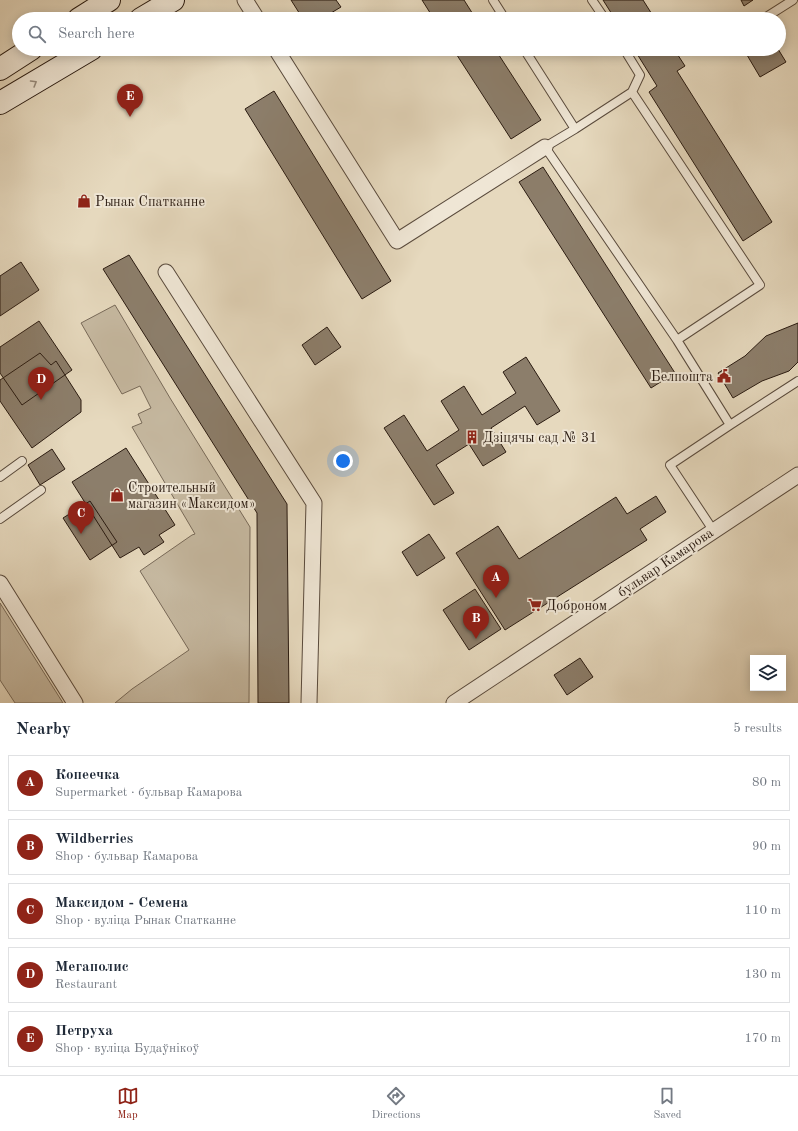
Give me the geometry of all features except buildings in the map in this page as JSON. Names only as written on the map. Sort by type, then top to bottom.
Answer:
[{"type":"street","points":[[90,12],[109,0]]},
{"type":"street","points":[[153,12],[173,0]]},
{"type":"street","points":[[244,0],[252,12]]},
{"type":"street","points":[[0,69],[20,56]]},
{"type":"street","points":[[0,102],[79,56]]},
{"type":"street","points":[[280,56],[397,241],[545,147]]},
{"type":"street","points":[[166,272],[314,503],[310,703]]},
{"type":"street","name":"бульвар Камарова","points":[[454,703],[798,475]]},
{"type":"street","points":[[0,583],[75,703]]},
{"type":"lane","points":[[492,0],[500,12]]},
{"type":"lane","points":[[592,0],[600,12]]},
{"type":"lane","points":[[774,12],[793,0]]},
{"type":"lane","points":[[528,56],[575,129]]},
{"type":"lane","points":[[628,56],[640,75],[632,92],[545,147],[677,340],[730,425]]},
{"type":"lane","points":[[632,92],[760,285],[677,340]]},
{"type":"lane","points":[[713,530],[670,465],[798,382]]},
{"type":"lane","points":[[0,476],[22,461]]},
{"type":"lane","points":[[0,519],[41,490]]},
{"type":"shaded area","points":[[115,305],[170,398],[250,527],[249,703],[115,703],[132,689],[189,650],[140,571],[195,534],[132,427],[142,423],[138,414],[151,408],[140,386],[122,394],[81,323]]},
{"type":"shaded area","points":[[0,603],[63,703],[15,703],[0,680]]},
{"type":"place","name":"Петруха","points":[[130,117]]},
{"type":"place","name":"Рынак Спатканне","points":[[84,201]]},
{"type":"place","name":"Белпошта","points":[[724,376]]},
{"type":"place","name":"Мегаполис","points":[[41,400]]},
{"type":"place","name":"Дзіцячы сад № 31","points":[[472,437]]},
{"type":"place","name":"Строительный магазин «Максидом»","points":[[117,495]]},
{"type":"place","name":"Максидом - Семена","points":[[81,534]]},
{"type":"place","name":"Копеечка","points":[[496,598]]},
{"type":"place","name":"Доброном","points":[[535,605]]},
{"type":"place","name":"Wildberries","points":[[476,639]]}]
